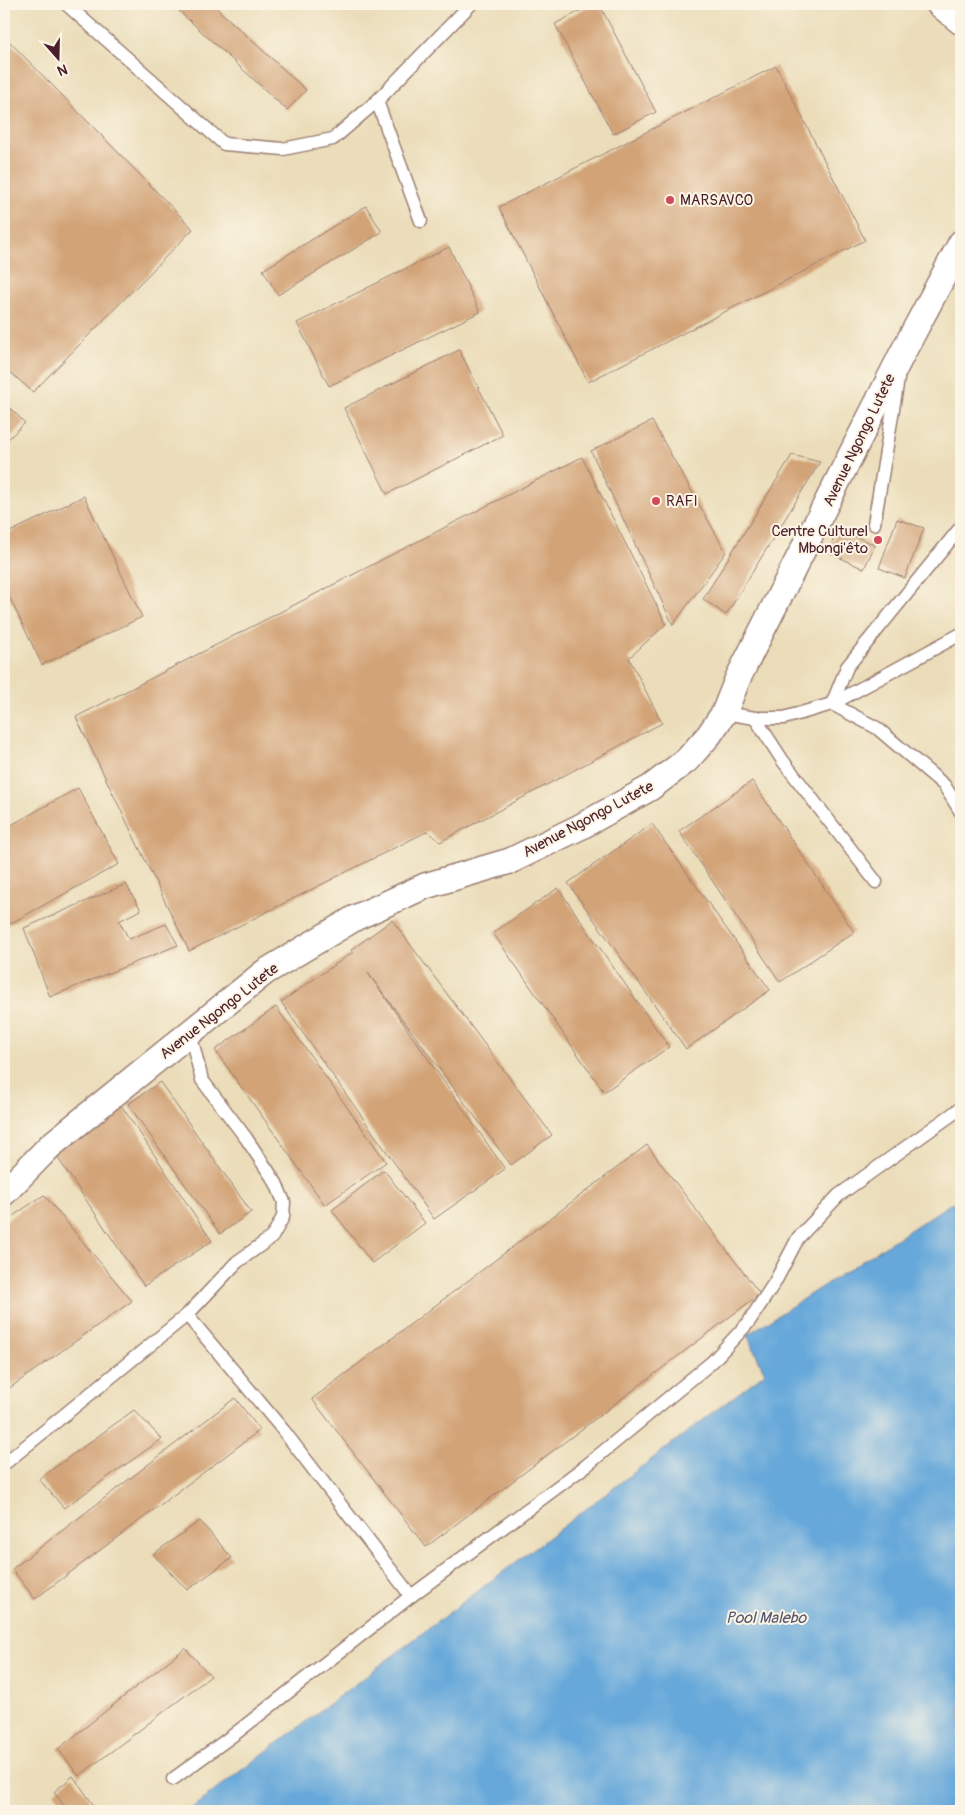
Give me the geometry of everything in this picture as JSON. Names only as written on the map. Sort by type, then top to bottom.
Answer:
[{"type":"street","points":[[939,4],[961,22]]},
{"type":"street","name":"Avenue Ngongo Lutete","points":[[4,1193],[50,1146],[265,972],[356,918],[425,886],[510,861],[580,827],[650,788],[687,760],[724,713],[738,678],[902,354],[961,243]]},
{"type":"lane","points":[[66,4],[224,144],[283,149],[333,139],[377,101],[471,4]]},
{"type":"lane","points":[[377,101],[421,221]]},
{"type":"lane","points":[[874,524],[902,354]]},
{"type":"lane","points":[[832,704],[847,667],[961,527]]},
{"type":"lane","points":[[724,713],[755,718],[784,718],[832,704],[961,634]]},
{"type":"lane","points":[[832,704],[877,728],[944,785],[961,812]]},
{"type":"lane","points":[[755,718],[783,761],[876,882]]},
{"type":"lane","points":[[4,1464],[187,1315],[237,1262],[272,1237],[284,1217],[284,1202],[276,1183],[246,1138],[202,1080],[190,1033]]},
{"type":"lane","points":[[173,1779],[236,1733],[411,1596],[587,1465],[712,1362],[748,1323],[775,1282],[798,1238],[840,1195],[961,1108]]},
{"type":"lane","points":[[187,1315],[283,1430],[411,1596]]},
{"type":"water","name":"Pool Malebo","points":[[961,1197],[961,1811],[188,1811],[765,1373],[747,1335]]},
{"type":"building","points":[[184,4],[212,4],[306,90],[287,110],[178,10]]},
{"type":"building","points":[[593,4],[599,4],[656,112],[613,134],[555,24]]},
{"type":"building","points":[[4,36],[193,229],[33,392],[4,367]]},
{"type":"building","points":[[776,66],[865,240],[588,382],[499,207]]},
{"type":"building","points":[[366,206],[382,232],[278,295],[263,270]]},
{"type":"building","points":[[449,247],[480,312],[329,386],[297,323]]},
{"type":"building","points":[[459,350],[503,435],[387,494],[344,408]]},
{"type":"building","points":[[4,402],[25,423],[4,443]]},
{"type":"building","name":"RAFI","points":[[652,421],[726,552],[673,625],[591,451]]},
{"type":"building","points":[[792,455],[820,462],[726,615],[703,599]]},
{"type":"building","points":[[582,457],[666,624],[629,658],[662,723],[440,842],[428,831],[189,951],[76,717]]},
{"type":"building","points":[[84,496],[142,617],[42,665],[4,586],[4,535]]},
{"type":"building","points":[[897,519],[924,528],[905,578],[879,568]]},
{"type":"building","points":[[838,529],[875,545],[864,569],[828,552]]},
{"type":"building","points":[[752,781],[854,932],[780,982],[679,831]]},
{"type":"building","points":[[78,788],[119,864],[4,927],[4,829]]},
{"type":"building","points":[[652,824],[770,990],[686,1049],[568,883]]},
{"type":"building","points":[[126,884],[141,910],[119,921],[129,939],[166,924],[178,945],[50,997],[24,928]]},
{"type":"building","points":[[558,888],[669,1047],[604,1092],[493,933]]},
{"type":"building","points":[[392,920],[552,1135],[511,1165],[368,973],[505,1169],[434,1219],[281,1002],[353,952],[351,950]]},
{"type":"building","points":[[276,1007],[386,1162],[325,1205],[215,1050]]},
{"type":"building","points":[[160,1082],[251,1212],[220,1234],[128,1104]]},
{"type":"building","points":[[121,1105],[212,1241],[144,1286],[53,1151]]},
{"type":"building","points":[[647,1145],[760,1294],[426,1547],[312,1399]]},
{"type":"building","points":[[384,1170],[425,1223],[372,1263],[332,1210]]},
{"type":"building","points":[[44,1195],[132,1301],[4,1392],[4,1222]]},
{"type":"building","points":[[235,1398],[260,1430],[35,1599],[12,1569]]},
{"type":"building","points":[[134,1410],[162,1439],[64,1508],[39,1479]]},
{"type":"building","points":[[200,1521],[232,1558],[187,1590],[153,1554]]},
{"type":"building","points":[[185,1648],[211,1676],[79,1776],[58,1749]]},
{"type":"building","points":[[73,1776],[98,1811],[68,1811],[54,1792]]},
{"type":"place","name":"MARSAVCO","points":[[670,200]]},
{"type":"place","name":"RAFI","points":[[656,501]]},
{"type":"place","name":"Centre Culturel Mbongi'êto","points":[[878,540]]}]
